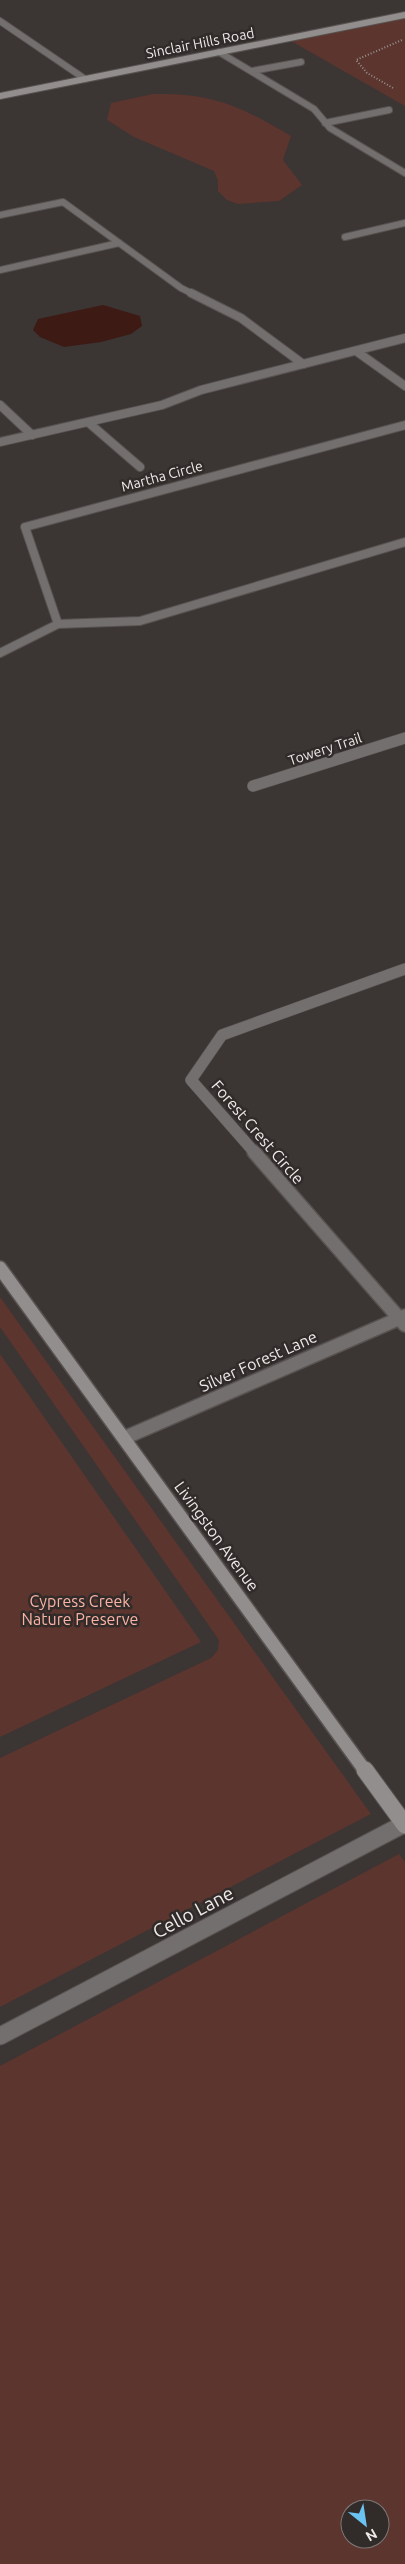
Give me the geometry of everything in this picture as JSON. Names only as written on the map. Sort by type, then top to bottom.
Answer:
[{"type":"street","name":"Sinclair Hills Road","points":[[0,96],[405,15]]},
{"type":"street","points":[[0,21],[86,79]]},
{"type":"street","points":[[219,52],[314,109],[330,128],[405,173]]},
{"type":"street","points":[[252,72],[301,62]]},
{"type":"street","points":[[325,123],[389,110]]},
{"type":"street","points":[[0,215],[63,202],[181,288],[241,318],[303,364]]},
{"type":"street","points":[[346,237],[405,223]]},
{"type":"street","points":[[0,270],[119,242]]},
{"type":"street","points":[[0,442],[162,405],[202,390],[405,338]]},
{"type":"street","points":[[356,351],[405,386]]},
{"type":"street","points":[[0,405],[32,435]]},
{"type":"street","points":[[89,423],[140,468]]},
{"type":"street","name":"Martha Circle","points":[[58,624],[26,527],[405,425]]},
{"type":"street","points":[[0,653],[58,624],[140,621],[405,542]]},
{"type":"street","name":"Towery Trail","points":[[253,786],[405,738]]},
{"type":"street","name":"Forest Crest Circle","points":[[403,1320],[191,1080],[222,1035],[405,969]]},
{"type":"street","name":"Livingston Avenue","points":[[0,1268],[405,1824]]},
{"type":"street","name":"Silver Forest Lane","points":[[124,1438],[403,1320]]},
{"type":"street","name":"Cello Lane","points":[[0,2036],[405,1824]]},
{"type":"path","points":[[398,90],[367,73],[356,60],[405,39]]},
{"type":"path","points":[[400,41],[405,42]]},
{"type":"green space","points":[[405,15],[405,106],[291,41],[293,40]]},
{"type":"green space","points":[[153,94],[193,96],[226,103],[291,136],[283,160],[302,185],[279,201],[238,204],[227,200],[218,191],[218,181],[214,171],[134,137],[107,120],[111,103]]},
{"type":"green space","points":[[0,1297],[371,1814],[0,2007],[0,1758],[211,1658],[218,1650],[219,1640],[0,1327]]},
{"type":"green space","name":"Cypress Creek Nature Preserve","points":[[0,1354],[201,1642],[0,1737]]},
{"type":"green space","points":[[399,1854],[405,1862],[405,2564],[0,2564],[0,2066]]},
{"type":"shaded area","points":[[103,305],[140,316],[142,326],[131,334],[101,342],[64,347],[40,337],[33,330],[38,319]]}]
